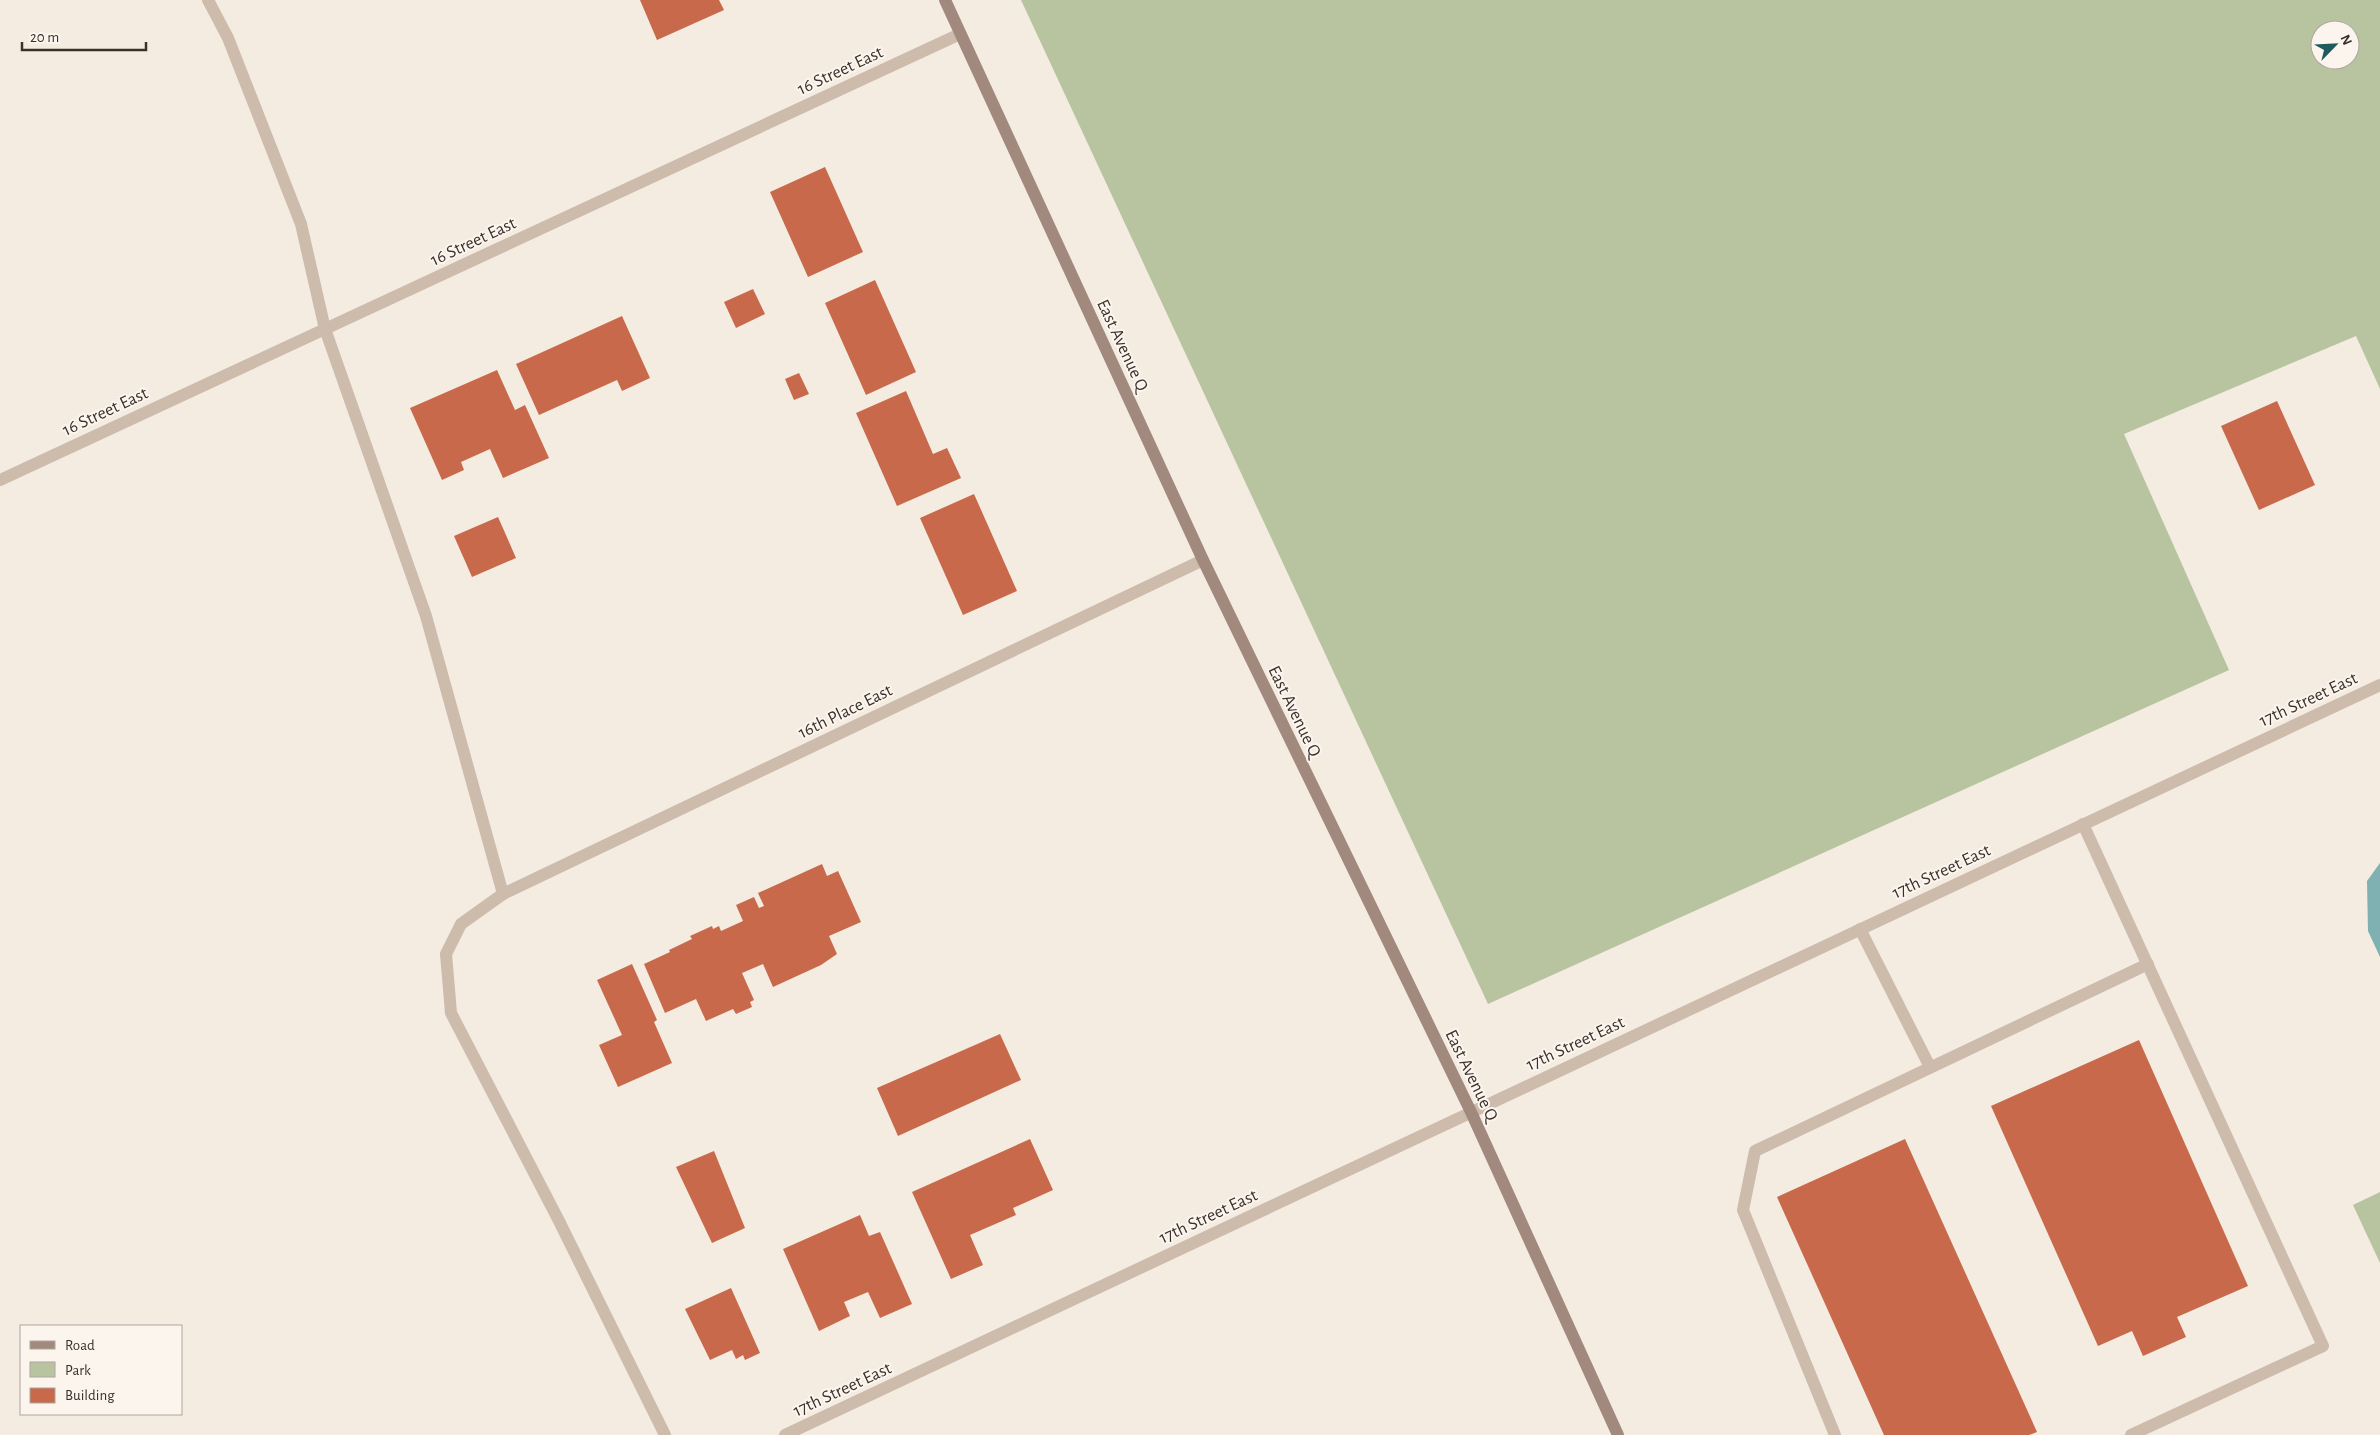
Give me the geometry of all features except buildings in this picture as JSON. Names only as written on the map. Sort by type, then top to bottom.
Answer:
[{"type":"main road","name":"East Avenue Q","points":[[945,0],[1203,560],[1471,1112],[1618,1435]]},
{"type":"street","points":[[208,0],[228,38],[301,224],[325,329],[426,616],[503,894]]},
{"type":"street","name":"16 Street East","points":[[0,480],[960,34]]},
{"type":"street","name":"16th Place East","points":[[665,1435],[558,1219],[451,1013],[446,954],[461,924],[503,894],[1203,560]]},
{"type":"street","name":"17th Street East","points":[[785,1435],[2380,685]]},
{"type":"street","points":[[2083,824],[2323,1346],[2131,1435]]},
{"type":"street","points":[[1860,929],[1930,1067]]},
{"type":"street","points":[[1835,1435],[1743,1210],[1755,1151],[2148,964]]},
{"type":"green space","points":[[1021,0],[2380,0],[2380,389],[2356,336],[2124,434],[2229,670],[1488,1004]]},
{"type":"green space","points":[[2380,1192],[2380,1263],[2353,1205]]},
{"type":"water","points":[[2380,863],[2380,957],[2368,931],[2367,881]]}]
